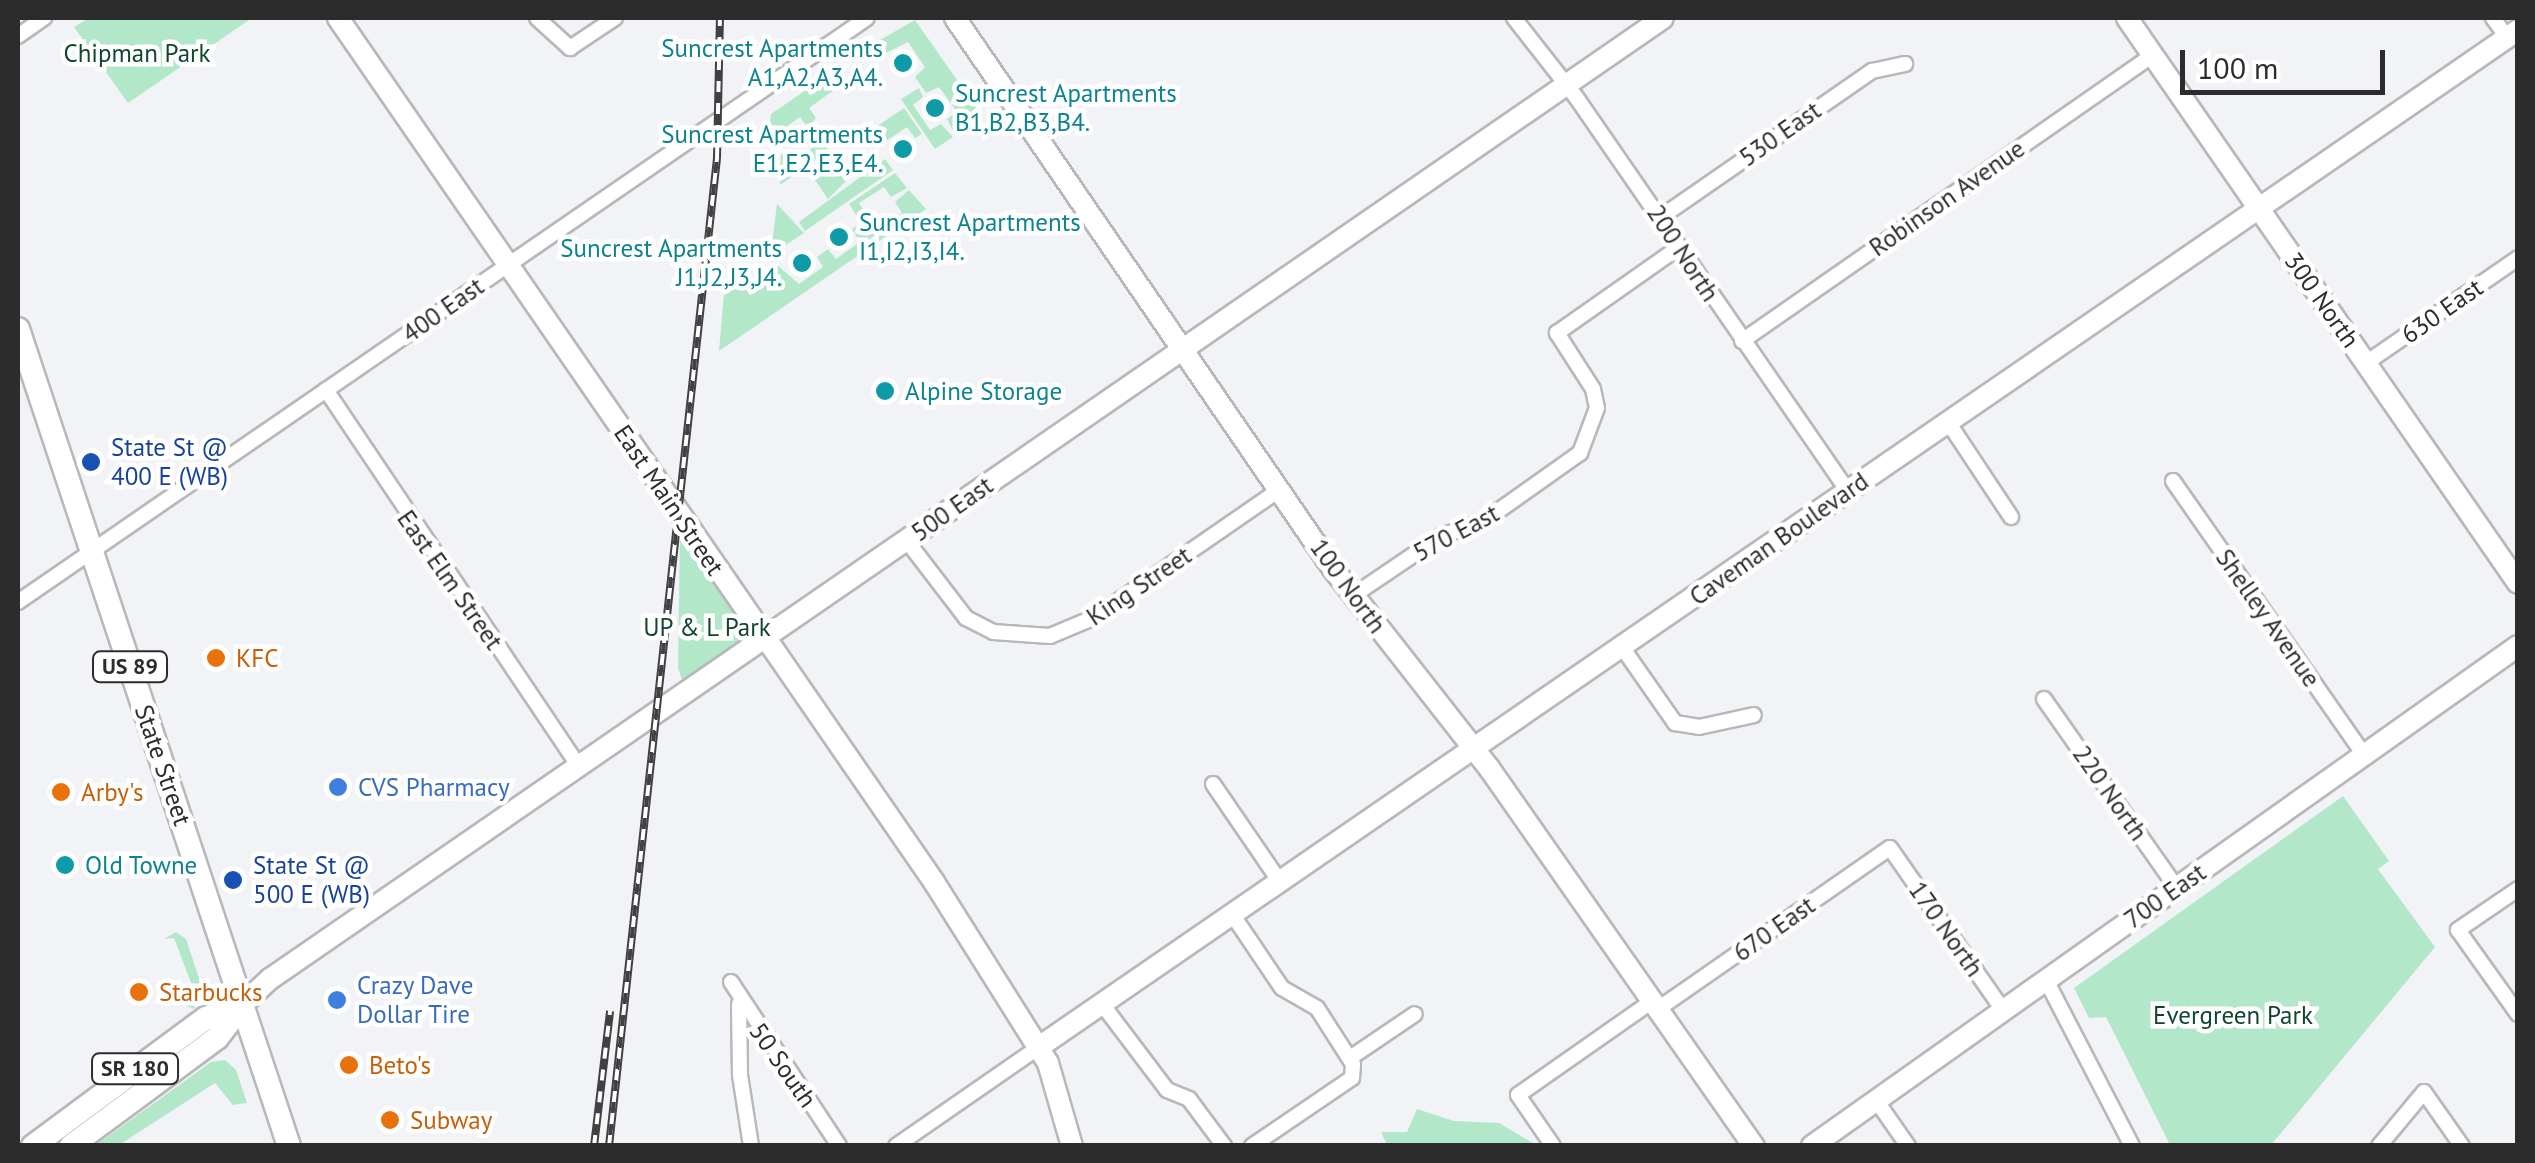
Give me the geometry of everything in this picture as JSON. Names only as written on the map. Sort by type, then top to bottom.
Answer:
[{"type":"main road","name":"State Street","points":[[18,329],[289,1146]]},
{"type":"main road","name":"500 East","points":[[33,1146],[206,1018],[244,1004]]},
{"type":"main road","name":"500 East","points":[[71,1146],[218,1038],[244,1004]]},
{"type":"street","points":[[18,36],[44,18]]},
{"type":"street","name":"East Main Street","points":[[338,18],[1040,1047],[1072,1146]]},
{"type":"street","points":[[537,18],[570,48],[615,18]]},
{"type":"street","name":"400 East","points":[[18,602],[867,18]]},
{"type":"street","name":"100 North","points":[[954,18],[1279,490],[1472,750],[1754,1146]]},
{"type":"street","name":"200 North","points":[[1514,18],[1661,217],[1678,248],[1848,491]]},
{"type":"street","name":"500 East","points":[[244,1004],[270,979],[766,641],[1181,349],[1663,18]]},
{"type":"street","name":"300 North","points":[[2127,18],[2518,583]]},
{"type":"street","points":[[2493,18],[2512,34]]},
{"type":"street","name":"Caveman Boulevard","points":[[1040,1047],[2512,34]]},
{"type":"street","name":"Robinson Avenue","points":[[1742,341],[2153,55]]},
{"type":"street","name":"530 East","points":[[1661,217],[1872,71],[1905,64]]},
{"type":"street","name":"570 East","points":[[1354,595],[1441,536],[1484,521],[1568,463],[1595,424],[1593,389],[1557,333],[1678,248]]},
{"type":"street","name":"630 East","points":[[2366,363],[2518,258]]},
{"type":"street","name":"East Elm Street","points":[[326,390],[579,766]]},
{"type":"street","points":[[1948,422],[2012,517]]},
{"type":"street","name":"Shelley Avenue","points":[[2173,482],[2364,755]]},
{"type":"street","name":"King Street","points":[[907,541],[966,618],[993,632],[1050,636],[1095,617],[1279,490]]},
{"type":"street","name":"700 East","points":[[1812,1146],[2518,646]]},
{"type":"street","points":[[1622,647],[1675,723],[1700,727],[1754,715]]},
{"type":"street","name":"220 North","points":[[2044,698],[2176,888]]},
{"type":"street","points":[[1213,784],[1280,882]]},
{"type":"street","name":"670 East","points":[[1553,1146],[1518,1095],[1890,848]]},
{"type":"street","name":"170 North","points":[[1890,848],[2003,1010]]},
{"type":"street","points":[[2518,889],[2458,930],[2518,1014]]},
{"type":"street","points":[[1232,914],[1282,988],[1317,1008],[1351,1061],[1352,1078],[1252,1146]]},
{"type":"street","points":[[2046,980],[2132,1146]]},
{"type":"street","name":"50 South","points":[[731,982],[740,1004],[839,1146]]},
{"type":"street","points":[[740,1004],[740,1075],[751,1146]]},
{"type":"street","points":[[1102,1004],[1166,1090],[1190,1099],[1224,1146]]},
{"type":"street","points":[[1351,1061],[1415,1014]]},
{"type":"street","points":[[896,1146],[1040,1047]]},
{"type":"street","points":[[2379,1146],[2424,1092],[2462,1146]]},
{"type":"street","points":[[1876,1100],[1908,1146]]},
{"type":"green space","name":"Chipman Park","points":[[89,18],[252,18],[128,103],[74,27]]},
{"type":"green space","points":[[915,20],[983,117],[955,135],[947,119],[957,112],[939,87],[926,93],[915,77],[925,67],[908,42],[874,59],[866,48]]},
{"type":"green space","points":[[828,75],[837,88],[809,108],[816,118],[808,128],[800,117],[775,135],[777,149],[768,140],[771,114]]},
{"type":"green space","points":[[919,88],[923,97],[913,105],[930,130],[941,124],[953,137],[935,149],[901,99]]},
{"type":"green space","points":[[904,108],[922,134],[915,138],[907,127],[880,145],[870,131]]},
{"type":"green space","points":[[815,131],[829,151],[780,185],[781,154],[793,161],[818,144]]},
{"type":"green space","points":[[831,153],[848,179],[828,199],[808,170]]},
{"type":"green space","points":[[885,159],[893,170],[805,231],[799,222]]},
{"type":"green space","points":[[895,173],[907,188],[891,197],[884,187],[859,203],[866,214],[860,221],[849,204]]},
{"type":"green space","points":[[909,190],[926,209],[719,351],[725,282],[767,286],[770,266],[776,264],[799,284],[823,267],[817,257],[828,249],[836,259],[860,242],[852,229],[865,221],[877,230],[902,213],[895,202]]},
{"type":"green space","points":[[777,204],[804,233],[771,252]]},
{"type":"green space","name":"UP & L Park","points":[[680,530],[749,636],[682,680],[678,668]]},
{"type":"green space","name":"Evergreen Park","points":[[2343,796],[2389,861],[2378,869],[2435,947],[2271,1145],[2170,1145],[2106,1017],[2089,1018],[2074,988]]},
{"type":"green space","points":[[176,932],[186,939],[202,987],[194,1009],[182,1004],[189,1003],[193,988],[174,938],[164,939]]},
{"type":"green space","points":[[225,1060],[236,1070],[247,1103],[233,1105],[215,1083],[119,1145],[96,1145],[211,1062]]},
{"type":"green space","points":[[1417,1109],[1454,1121],[1499,1123],[1536,1145],[1387,1145],[1381,1132],[1407,1132]]},
{"type":"railway","points":[[609,1146],[717,158],[720,18]]},
{"type":"railway","points":[[594,1146],[610,1011]]},
{"type":"place","name":"Suncrest Apartments A1,A2,A3,A4.","points":[[903,63]]},
{"type":"place","name":"Suncrest Apartments B1,B2,B3,B4.","points":[[935,108]]},
{"type":"place","name":"Suncrest Apartments E1,E2,E3,E4.","points":[[903,149]]},
{"type":"place","name":"Suncrest Apartments I1,I2,I3,I4.","points":[[839,237]]},
{"type":"place","name":"Suncrest Apartments J1,J2,J3,J4.","points":[[802,263]]},
{"type":"place","name":"Alpine Storage","points":[[885,391]]},
{"type":"place","name":"State St @ 400 E (WB)","points":[[91,462]]},
{"type":"place","name":"KFC","points":[[216,658]]},
{"type":"place","name":"CVS Pharmacy","points":[[338,787]]},
{"type":"place","name":"Arby's","points":[[61,792]]},
{"type":"place","name":"Old Towne","points":[[65,865]]},
{"type":"place","name":"State St @ 500 E (WB)","points":[[233,880]]},
{"type":"place","name":"Starbucks","points":[[139,992]]},
{"type":"place","name":"Crazy Dave Dollar Tire","points":[[337,1000]]},
{"type":"place","name":"Beto's","points":[[349,1065]]},
{"type":"place","name":"Subway","points":[[390,1120]]}]
